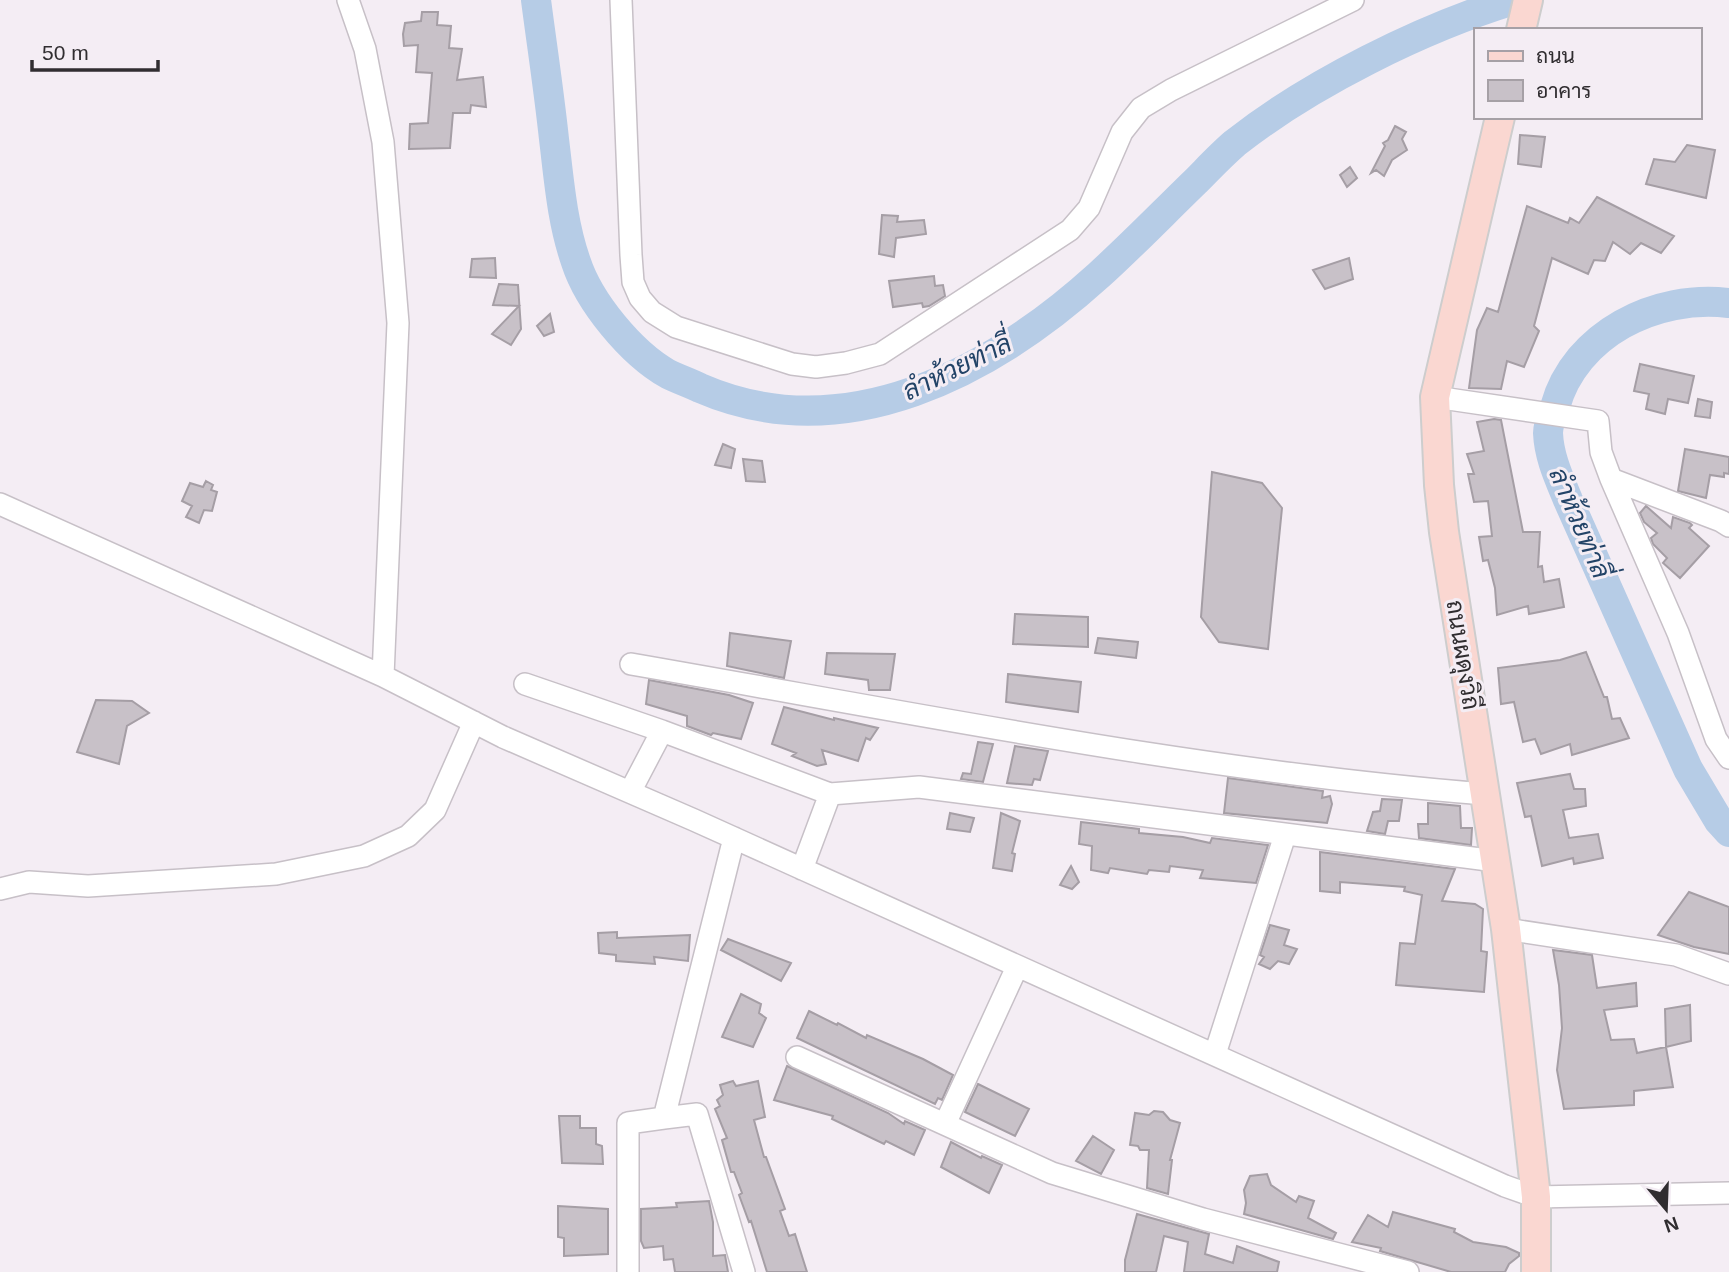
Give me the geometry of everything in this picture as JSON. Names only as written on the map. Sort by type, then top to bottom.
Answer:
[{"type":"main road","points":[[1521,28],[1528,0]]},
{"type":"main road","name":"ถนนผดุงวิถี","points":[[1500,119],[1448,400],[1444,532],[1506,929],[1536,1197]]},
{"type":"main road","points":[[1536,1197],[1536,1272]]},
{"type":"main road","points":[[1536,1197],[1553,1272]]},
{"type":"street","points":[[348,0],[365,49],[383,142],[398,323],[383,676]]},
{"type":"street","points":[[621,0],[631,255],[634,282],[640,298],[652,312],[676,327],[792,364],[816,367],[880,354],[1070,230],[1089,208],[1122,132],[1141,108],[1171,90],[1353,0]]},
{"type":"street","points":[[1448,400],[1598,422],[1601,452],[1611,479],[1678,633],[1716,739],[1729,758]]},
{"type":"street","points":[[1611,479],[1721,520],[1729,526]]},
{"type":"street","points":[[0,504],[383,676],[474,722],[1505,1186],[1536,1197],[1729,1193]]},
{"type":"street","points":[[631,664],[917,715],[1212,762],[1404,787],[1485,794]]},
{"type":"street","points":[[525,684],[830,794],[919,787],[1496,861]]},
{"type":"street","points":[[0,889],[29,882],[88,886],[276,873],[364,856],[408,836],[435,810],[474,722]]},
{"type":"street","points":[[629,792],[662,732]]},
{"type":"street","points":[[802,869],[830,794]]},
{"type":"street","points":[[1215,1054],[1286,835]]},
{"type":"street","points":[[664,1118],[734,838]]},
{"type":"street","points":[[1506,929],[1676,955],[1729,974]]},
{"type":"street","points":[[945,1124],[1017,967]]},
{"type":"street","points":[[797,1057],[1052,1173],[1203,1219],[1408,1272]]},
{"type":"street","points":[[628,1272],[628,1123],[696,1114],[744,1272]]},
{"type":"building","points":[[422,12],[438,12],[437,25],[451,26],[449,48],[462,49],[457,80],[483,77],[486,107],[471,105],[470,113],[453,113],[450,148],[409,149],[410,124],[428,123],[432,73],[416,72],[418,45],[404,46],[403,34],[405,23],[421,21]]},
{"type":"building","points":[[1395,126],[1406,132],[1402,139],[1407,150],[1392,160],[1384,176],[1376,170],[1371,173],[1385,146],[1383,143],[1388,140]]},
{"type":"building","points":[[1520,135],[1545,137],[1541,167],[1518,164]]},
{"type":"building","points":[[1687,145],[1715,150],[1706,198],[1646,184],[1654,159],[1675,162]]},
{"type":"building","points":[[1350,167],[1357,178],[1347,187],[1340,175]]},
{"type":"building","points":[[1597,197],[1674,236],[1661,253],[1641,243],[1630,254],[1613,242],[1605,261],[1594,260],[1588,274],[1552,258],[1534,326],[1539,331],[1524,367],[1507,361],[1501,389],[1469,388],[1477,330],[1487,308],[1498,312],[1527,206],[1568,223],[1570,218],[1579,223]]},
{"type":"building","points":[[882,215],[898,216],[897,222],[924,220],[926,234],[896,238],[894,257],[879,254]]},
{"type":"building","points":[[495,258],[496,278],[470,277],[472,259]]},
{"type":"building","points":[[1349,258],[1353,279],[1325,289],[1313,270]]},
{"type":"building","points":[[934,276],[935,286],[943,285],[945,296],[929,306],[923,307],[922,303],[893,307],[889,281]]},
{"type":"building","points":[[499,284],[518,285],[521,329],[511,345],[492,334],[519,306],[493,305]]},
{"type":"building","points":[[550,314],[554,332],[544,336],[537,326]]},
{"type":"building","points":[[1640,364],[1694,376],[1688,403],[1668,399],[1665,414],[1646,409],[1649,394],[1634,391]]},
{"type":"building","points":[[1698,399],[1712,402],[1710,418],[1695,416]]},
{"type":"building","points":[[1501,420],[1523,532],[1540,532],[1538,567],[1542,566],[1544,582],[1559,579],[1564,607],[1529,614],[1528,606],[1497,615],[1495,588],[1488,560],[1483,561],[1479,537],[1492,536],[1488,501],[1474,502],[1468,474],[1474,474],[1467,454],[1484,451],[1477,422]]},
{"type":"building","points":[[723,444],[735,449],[731,468],[715,465]]},
{"type":"building","points":[[1685,449],[1729,457],[1729,474],[1724,473],[1724,477],[1710,475],[1706,498],[1678,491]]},
{"type":"building","points":[[743,459],[762,461],[765,482],[746,481]]},
{"type":"building","points":[[1212,472],[1262,483],[1282,508],[1268,649],[1219,642],[1201,617]]},
{"type":"building","points":[[206,481],[213,485],[211,490],[217,492],[212,511],[204,510],[199,523],[186,517],[192,506],[182,501],[190,483],[203,487]]},
{"type":"building","points":[[1646,506],[1671,528],[1673,517],[1690,523],[1692,525],[1689,528],[1709,546],[1680,578],[1663,563],[1667,558],[1653,544],[1651,538],[1657,533],[1644,522],[1640,513]]},
{"type":"building","points":[[1015,614],[1088,617],[1088,647],[1013,644]]},
{"type":"building","points":[[730,633],[791,641],[784,678],[727,666]]},
{"type":"building","points":[[1098,638],[1138,642],[1136,658],[1095,653]]},
{"type":"building","points":[[1586,652],[1604,697],[1607,697],[1612,719],[1620,718],[1629,738],[1572,755],[1570,744],[1541,754],[1535,739],[1523,742],[1514,702],[1501,704],[1498,668],[1560,660]]},
{"type":"building","points":[[827,653],[895,654],[890,690],[869,690],[868,680],[825,674]]},
{"type":"building","points":[[1008,674],[1081,682],[1078,712],[1006,702]]},
{"type":"building","points":[[649,680],[729,695],[753,703],[741,739],[713,733],[711,735],[687,726],[687,716],[646,704]]},
{"type":"building","points":[[96,700],[132,701],[149,713],[127,726],[119,764],[77,752]]},
{"type":"building","points":[[784,707],[878,728],[870,740],[866,738],[858,761],[822,750],[826,764],[817,766],[792,756],[796,753],[772,744]]},
{"type":"building","points":[[978,742],[993,744],[983,782],[961,779],[963,773],[971,774]]},
{"type":"building","points":[[1015,746],[1048,751],[1040,780],[1034,779],[1032,785],[1007,783]]},
{"type":"building","points":[[1570,774],[1574,789],[1585,789],[1586,806],[1563,810],[1569,838],[1598,834],[1603,858],[1574,864],[1573,858],[1542,866],[1531,816],[1525,817],[1517,783]]},
{"type":"building","points":[[1228,778],[1323,791],[1322,798],[1330,796],[1332,804],[1327,823],[1224,813]]},
{"type":"building","points":[[1382,799],[1402,800],[1399,821],[1388,821],[1385,834],[1367,831],[1373,812],[1380,811]]},
{"type":"building","points":[[1428,803],[1460,806],[1461,828],[1472,828],[1471,845],[1419,838],[1418,824],[1428,824]]},
{"type":"building","points":[[950,813],[974,818],[970,832],[947,829]]},
{"type":"building","points":[[1001,813],[1020,821],[1012,853],[1015,854],[1012,871],[993,868]]},
{"type":"building","points":[[1081,822],[1139,829],[1139,833],[1183,837],[1210,843],[1212,838],[1268,845],[1256,883],[1200,878],[1203,870],[1170,866],[1169,872],[1149,870],[1147,874],[1110,868],[1108,873],[1091,870],[1092,846],[1079,844]]},
{"type":"building","points":[[1320,852],[1455,869],[1442,901],[1475,904],[1483,909],[1481,951],[1487,952],[1484,992],[1396,985],[1400,943],[1415,944],[1422,895],[1404,891],[1405,887],[1340,882],[1340,893],[1320,891]]},
{"type":"building","points":[[1071,866],[1079,882],[1072,889],[1060,885]]},
{"type":"building","points":[[1689,892],[1729,907],[1729,954],[1694,947],[1658,935]]},
{"type":"building","points":[[1270,925],[1289,930],[1284,945],[1297,949],[1289,964],[1278,961],[1270,969],[1259,964],[1264,957],[1260,955]]},
{"type":"building","points":[[617,932],[617,938],[690,935],[688,961],[654,957],[655,964],[616,961],[616,955],[599,953],[598,933]]},
{"type":"building","points":[[728,939],[791,963],[781,981],[721,950]]},
{"type":"building","points":[[1553,950],[1592,955],[1597,988],[1636,983],[1637,1006],[1604,1010],[1611,1040],[1634,1039],[1637,1053],[1666,1047],[1673,1087],[1634,1091],[1634,1105],[1564,1109],[1557,1070],[1562,1028]]},
{"type":"building","points":[[741,994],[761,1004],[759,1013],[766,1018],[753,1047],[722,1037]]},
{"type":"building","points":[[1690,1005],[1691,1041],[1666,1047],[1665,1009]]},
{"type":"building","points":[[809,1011],[866,1038],[867,1035],[923,1059],[953,1075],[942,1100],[938,1098],[935,1104],[797,1038]]},
{"type":"building","points":[[787,1066],[888,1113],[904,1124],[905,1121],[925,1130],[914,1155],[832,1119],[833,1116],[774,1100]]},
{"type":"building","points":[[733,1081],[736,1086],[758,1081],[765,1117],[754,1120],[764,1157],[785,1209],[780,1211],[789,1236],[795,1234],[807,1272],[767,1272],[751,1221],[749,1222],[739,1195],[742,1193],[734,1172],[731,1172],[722,1140],[727,1138],[715,1109],[720,1106],[717,1100],[723,1095],[720,1085]]},
{"type":"building","points":[[978,1084],[1029,1109],[1015,1136],[965,1112]]},
{"type":"building","points":[[1154,1111],[1163,1112],[1170,1120],[1180,1123],[1170,1160],[1168,1194],[1147,1188],[1149,1150],[1140,1150],[1138,1146],[1130,1145],[1135,1113],[1149,1115]]},
{"type":"building","points":[[559,1116],[580,1116],[580,1128],[596,1128],[596,1144],[602,1146],[603,1164],[562,1163]]},
{"type":"building","points":[[1093,1136],[1114,1150],[1101,1174],[1076,1161]]},
{"type":"building","points":[[951,1142],[981,1158],[982,1156],[1002,1165],[989,1193],[941,1167]]},
{"type":"building","points":[[1267,1174],[1271,1185],[1296,1202],[1299,1196],[1314,1201],[1308,1218],[1336,1233],[1333,1239],[1244,1214],[1244,1190],[1250,1176]]},
{"type":"building","points":[[709,1201],[713,1222],[713,1256],[725,1255],[728,1272],[675,1272],[673,1259],[664,1260],[663,1246],[644,1248],[641,1241],[641,1209],[677,1207],[676,1203]]},
{"type":"building","points":[[558,1206],[608,1209],[608,1254],[564,1256],[564,1238],[558,1237]]},
{"type":"building","points":[[1393,1212],[1455,1229],[1454,1232],[1473,1242],[1506,1247],[1519,1253],[1519,1256],[1509,1264],[1505,1272],[1451,1272],[1380,1251],[1381,1248],[1352,1242],[1368,1215],[1388,1227]]},
{"type":"building","points":[[1137,1214],[1209,1234],[1205,1254],[1233,1263],[1237,1246],[1279,1262],[1277,1272],[1184,1272],[1188,1242],[1164,1236],[1156,1272],[1125,1272],[1125,1260]]},
{"type":"waterway","name":"ลำห้วยท่าลี่","points":[[536,0],[567,232],[582,277],[601,309],[626,340],[668,374],[700,388],[754,405],[808,411],[862,406],[914,392],[964,370],[1012,342],[1057,310],[1099,275],[1225,152],[1265,121],[1332,79],[1405,42],[1514,0]]},
{"type":"waterway","name":"ลำห้วยท่าลี่","points":[[1729,303],[1674,305],[1622,324],[1580,359],[1565,381],[1551,417],[1548,433],[1552,459],[1568,500],[1688,769],[1719,821],[1729,832]]}]
